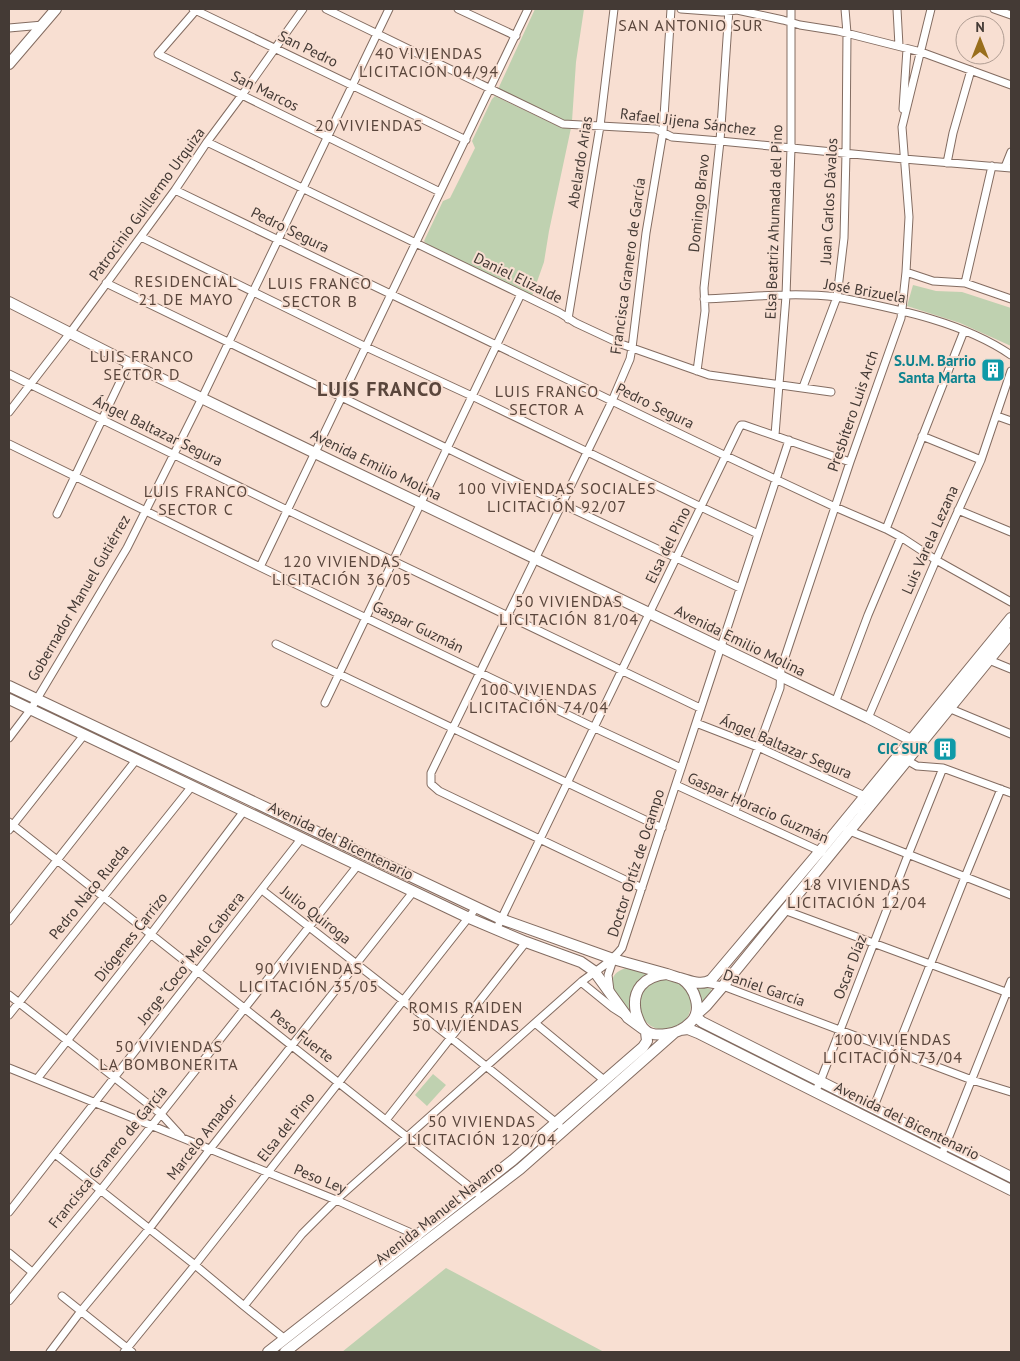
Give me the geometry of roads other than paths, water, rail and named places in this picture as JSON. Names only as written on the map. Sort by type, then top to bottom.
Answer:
[{"type":"main road","points":[[9,64],[52,11]]},
{"type":"main road","name":"Avenida Emilio Molina","points":[[9,302],[315,453],[868,718],[915,743]]},
{"type":"main road","points":[[825,853],[784,910],[723,986],[688,1025],[663,1035],[645,1030],[639,1022],[635,1008],[636,993],[641,986],[654,976],[667,974],[700,983],[711,980],[845,829],[945,706],[1011,618]]},
{"type":"main road","points":[[945,706],[989,660],[1011,633]]},
{"type":"main road","name":"Avenida del Bicentenario","points":[[9,686],[84,735],[468,918],[581,962],[594,971],[628,1018],[645,1030]]},
{"type":"main road","name":"Avenida del Bicentenario","points":[[9,699],[34,704],[336,840],[501,919],[613,959],[667,974]]},
{"type":"main road","points":[[845,829],[865,796],[903,758]]},
{"type":"main road","points":[[680,978],[694,993],[696,1015]]},
{"type":"main road","name":"Avenida del Bicentenario","points":[[696,1015],[702,1022],[874,1109],[1011,1190]]},
{"type":"main road","name":"Avenida Manuel Navarro","points":[[268,1352],[513,1160],[643,1047],[647,1041],[645,1030]]},
{"type":"main road","name":"Avenida del Bicentenario","points":[[677,1031],[693,1030],[815,1092],[1011,1177]]},
{"type":"main road","name":"Avenida Manuel Navarro","points":[[285,1352],[520,1169],[677,1031]]},
{"type":"street","name":"San Pedro","points":[[195,9],[466,140]]},
{"type":"street","name":"San Marcos","points":[[195,9],[158,54],[440,192]]},
{"type":"street","name":"Patrocinio Guillermo Urquiza","points":[[9,412],[70,333],[175,190],[207,142],[303,9]]},
{"type":"street","name":"Rafael Jijena Sánchez","points":[[326,9],[563,124],[656,129],[672,137],[1008,168]]},
{"type":"street","name":"Gobernador Manuel Gutiérrez","points":[[9,738],[34,704],[127,548],[202,398],[389,9]]},
{"type":"street","points":[[458,9],[516,36]]},
{"type":"street","points":[[260,567],[528,9]]},
{"type":"street","name":"Abelardo Arias","points":[[568,319],[600,126],[614,9]]},
{"type":"street","name":"Francisca Granero de García","points":[[541,840],[439,791],[432,784],[431,773],[626,368],[632,348],[646,233],[663,132],[671,9]]},
{"type":"street","points":[[681,9],[722,12],[738,10],[792,23],[847,33],[921,52],[1011,85]]},
{"type":"street","name":"Elsa Beatriz Ahumada del Pino","points":[[775,435],[786,296],[791,148],[791,9]]},
{"type":"street","name":"Juan Carlos Dávalos","points":[[803,387],[837,298],[844,238],[847,33],[845,9]]},
{"type":"street","points":[[897,9],[899,46]]},
{"type":"street","name":"Presbítero Luis Arch","points":[[735,811],[780,688],[781,669],[902,310],[906,272],[908,216],[902,127],[931,9]]},
{"type":"street","points":[[994,9],[1011,15]]},
{"type":"street","name":"Domingo Bravo","points":[[697,371],[705,311],[704,288],[720,140],[729,10]]},
{"type":"street","points":[[9,28],[42,25]]},
{"type":"street","points":[[902,127],[907,48]]},
{"type":"street","points":[[947,163],[970,70]]},
{"type":"street","name":"Daniel Elizalde","points":[[207,142],[621,344],[709,375],[831,392]]},
{"type":"street","points":[[1008,168],[1011,152]]},
{"type":"street","points":[[965,283],[992,166]]},
{"type":"street","name":"Pedro Segura","points":[[175,190],[726,456],[835,507],[886,528],[936,560],[1011,602]]},
{"type":"street","points":[[140,237],[758,534]]},
{"type":"street","points":[[906,272],[933,281],[965,283],[1011,299]]},
{"type":"street","points":[[106,284],[740,588]]},
{"type":"street","points":[[324,702],[521,294]]},
{"type":"street","name":"José Brizuela","points":[[704,299],[827,296],[902,310],[964,330],[1011,355]]},
{"type":"street","points":[[886,528],[964,330]]},
{"type":"street","points":[[57,514],[130,362]]},
{"type":"street","name":"Luis Varela Lezana","points":[[868,718],[958,510],[982,460],[1011,371]]},
{"type":"street","name":"Ángel Baltazar Segura","points":[[9,374],[700,708]]},
{"type":"street","points":[[997,416],[1011,421]]},
{"type":"street","name":"Elsa del Pino","points":[[496,930],[739,428],[741,425],[744,425],[775,435]]},
{"type":"street","points":[[775,435],[850,462]]},
{"type":"street","points":[[922,436],[982,460]]},
{"type":"street","name":"Doctor Ortíz de Ocampo","points":[[244,1306],[302,1234],[336,1200],[580,982],[613,959],[622,948],[789,440]]},
{"type":"street","name":"Gaspar Guzmán","points":[[9,444],[260,567],[681,768]]},
{"type":"street","points":[[958,510],[1011,532]]},
{"type":"street","points":[[835,703],[868,615],[901,537]]},
{"type":"street","points":[[276,644],[662,828]]},
{"type":"street","points":[[989,660],[1011,669]]},
{"type":"street","points":[[945,706],[1011,734]]},
{"type":"street","name":"Ángel Baltazar Segura","points":[[696,724],[758,747],[865,796]]},
{"type":"street","points":[[10,826],[84,735]]},
{"type":"street","points":[[903,758],[917,766],[943,768],[1011,793]]},
{"type":"street","points":[[9,921],[136,760]]},
{"type":"street","name":"Oscar Díaz","points":[[815,1092],[943,768]]},
{"type":"street","name":"Gaspar Horacio Guzmán","points":[[676,785],[825,853]]},
{"type":"street","name":"Pedro Naco Rueda","points":[[9,1015],[192,786]]},
{"type":"street","points":[[874,1109],[1001,789]]},
{"type":"street","name":"Diógenes Carrizo","points":[[37,1079],[151,934],[244,811]]},
{"type":"street","name":"Peso Fuerte","points":[[10,826],[57,860],[339,1082],[474,1190],[481,1200]]},
{"type":"street","points":[[845,829],[1011,895]]},
{"type":"street","name":"Jorge \"Coco\" Melo Cabrera","points":[[9,1212],[301,839]]},
{"type":"street","points":[[541,840],[642,888]]},
{"type":"street","name":"Francisca Granero de García","points":[[9,1301],[100,1191],[358,865]]},
{"type":"street","name":"Julio Quiroga","points":[[262,890],[556,1122],[564,1132]]},
{"type":"street","name":"Marcelo Amador","points":[[50,1352],[81,1311],[149,1229],[413,892]]},
{"type":"street","name":"Elsa del Pino","points":[[128,1351],[476,908]]},
{"type":"street","points":[[784,910],[1009,993]]},
{"type":"street","points":[[386,1120],[526,942]]},
{"type":"street","points":[[611,994],[608,975],[613,959]]},
{"type":"street","points":[[944,1149],[1009,993],[1011,980]]},
{"type":"street","points":[[580,982],[612,1008],[628,1018]]},
{"type":"street","name":"Daniel García","points":[[705,983],[723,986],[972,1080],[1011,1092]]},
{"type":"street","points":[[9,995],[161,1114],[183,1138]]},
{"type":"street","points":[[535,1023],[604,1080]]},
{"type":"street","name":"Peso Ley","points":[[9,1068],[336,1200],[416,1235],[424,1243]]},
{"type":"street","points":[[54,1154],[285,1338]]},
{"type":"street","points":[[9,1253],[32,1272]]},
{"type":"street","points":[[62,1296],[128,1351]]},
{"type":"place","name":"S.U.M. Barrio Santa Marta","points":[[993,370]]},
{"type":"place","name":"CIC SUR","points":[[945,749]]},
{"type":"district","name":"SAN ANTONIO SUR","points":[[691,25]]},
{"type":"district","name":"40 VIVIENDAS LICITACIÓN 04/94","points":[[429,62]]},
{"type":"district","name":"20 VIVIENDAS","points":[[369,125]]},
{"type":"district","name":"RESIDENCIAL 21 DE MAYO","points":[[186,290]]},
{"type":"district","name":"LUIS FRANCO SECTOR B","points":[[320,292]]},
{"type":"district","name":"LUIS FRANCO SECTOR D","points":[[142,365]]},
{"type":"district","name":"LUIS FRANCO","points":[[380,389]]},
{"type":"district","name":"LUIS FRANCO SECTOR A","points":[[547,400]]},
{"type":"district","name":"100 VIVIENDAS SOCIALES LICITACIÓN 92/07","points":[[557,497]]},
{"type":"district","name":"LUIS FRANCO SECTOR C","points":[[196,500]]},
{"type":"district","name":"120 VIVIENDAS LICITACIÓN 36/05","points":[[342,570]]},
{"type":"district","name":"50 VIVIENDAS LICITACIÓN 81/04","points":[[569,610]]},
{"type":"district","name":"100 VIVIENDAS LICITACIÓN 74/04","points":[[539,698]]},
{"type":"district","name":"18 VIVIENDAS LICITACIÓN 12/04","points":[[857,893]]},
{"type":"district","name":"90 VIVIENDAS LICITACIÓN 35/05","points":[[309,977]]},
{"type":"district","name":"ROMIS RAIDEN 50 VIVIENDAS","points":[[466,1016]]},
{"type":"district","name":"100 VIVIENDAS LICITACIÓN 73/04","points":[[893,1048]]},
{"type":"district","name":"50 VIVIENDAS LA BOMBONERITA","points":[[169,1055]]},
{"type":"district","name":"50 VIVIENDAS LICITACIÓN 120/04","points":[[482,1130]]}]
